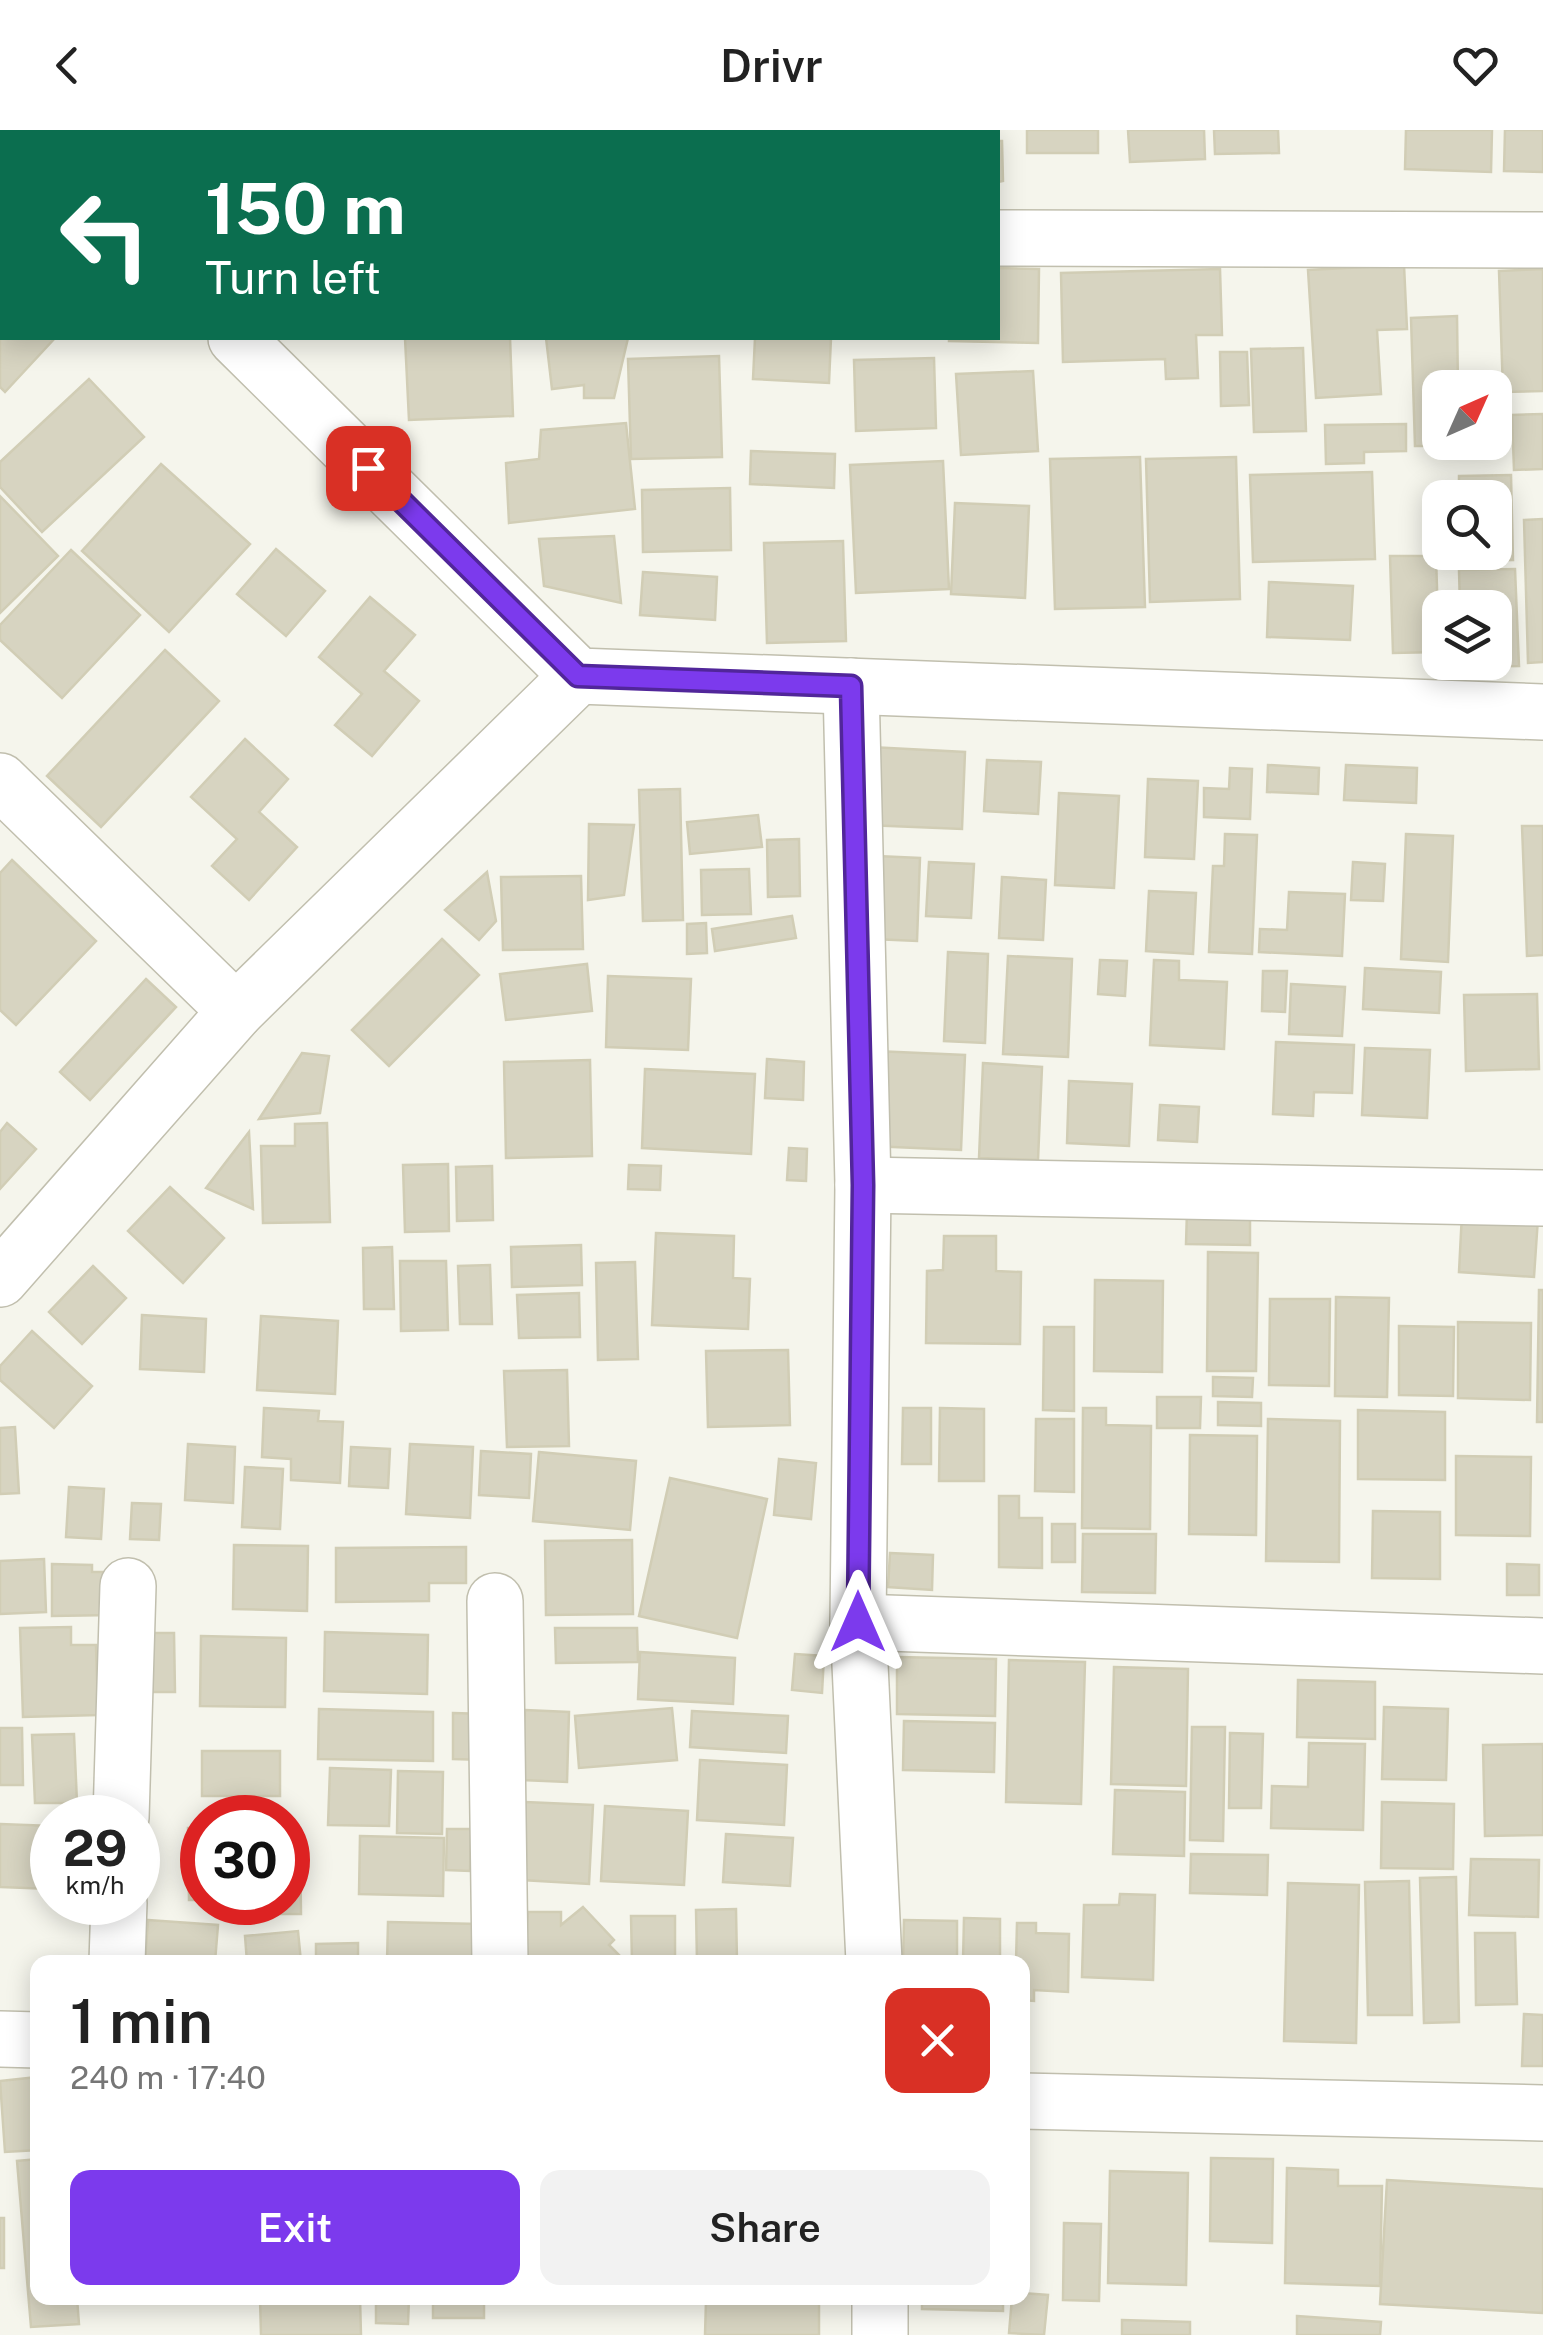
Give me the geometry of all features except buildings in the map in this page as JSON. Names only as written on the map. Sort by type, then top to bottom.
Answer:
[{"type":"street","points":[[1000,238],[1543,240]]},
{"type":"street","points":[[238,340],[578,676],[1543,712]]},
{"type":"street","points":[[0,1280],[236,1011],[578,676]]},
{"type":"street","points":[[851,686],[863,1185],[858,1622],[874,1955]]},
{"type":"street","points":[[0,781],[236,1011]]},
{"type":"street","points":[[863,1185],[1543,1198]]},
{"type":"street","points":[[122,1795],[128,1586]]},
{"type":"street","points":[[494,1601],[500,1955]]},
{"type":"street","points":[[858,1622],[1543,1646]]},
{"type":"street","points":[[117,1955],[118,1925]]},
{"type":"street","points":[[0,2039],[30,2040]]},
{"type":"street","points":[[1030,2101],[1543,2113]]},
{"type":"street","points":[[880,2305],[880,2335]]},
{"type":"route","points":[[368,468],[578,676],[851,686],[863,1185],[858,1622]]}]
